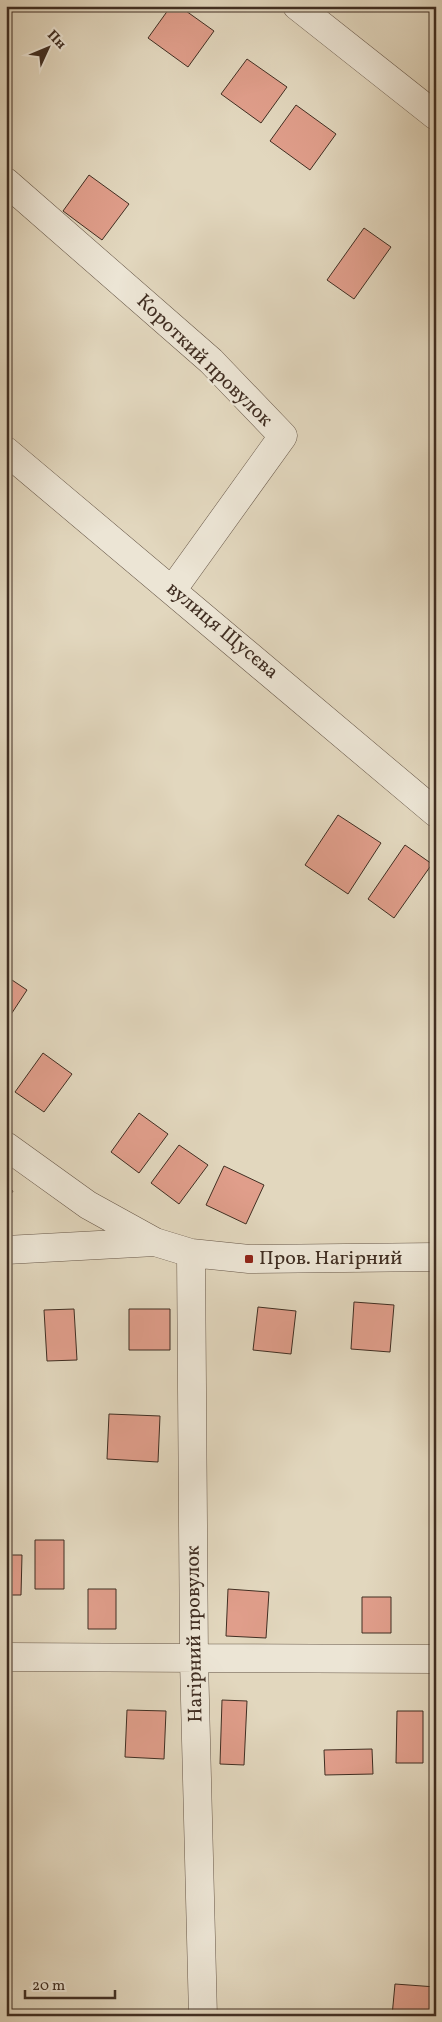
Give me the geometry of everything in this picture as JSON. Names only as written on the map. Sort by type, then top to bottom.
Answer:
[{"type":"street","points":[[297,6],[436,116]]},
{"type":"street","name":"Короткий провулок","points":[[6,182],[210,361],[283,436],[173,589]]},
{"type":"street","name":"вулиця Щусєва","points":[[6,451],[173,589],[436,813]]},
{"type":"street","points":[[6,1146],[88,1205],[155,1242],[191,1253],[249,1259],[436,1257]]},
{"type":"street","points":[[6,1250],[155,1242]]},
{"type":"street","name":"Нагірний провулок","points":[[191,1253],[194,1660],[203,2016]]},
{"type":"street","points":[[6,1657],[194,1660],[436,1659]]},
{"type":"building","points":[[171,6],[179,6],[214,31],[188,67],[148,38]]},
{"type":"building","points":[[247,59],[287,87],[261,123],[221,94]]},
{"type":"building","points":[[296,105],[336,134],[310,170],[270,141]]},
{"type":"building","points":[[89,175],[129,204],[102,240],[63,211]]},
{"type":"building","points":[[364,228],[391,247],[354,299],[327,280]]},
{"type":"building","points":[[338,815],[381,843],[348,894],[305,865]]},
{"type":"building","points":[[405,845],[432,864],[394,918],[368,899]]},
{"type":"building","points":[[6,976],[27,990],[6,1022]]},
{"type":"building","points":[[43,1053],[72,1074],[44,1112],[15,1092]]},
{"type":"building","points":[[139,1113],[168,1134],[139,1173],[111,1152]]},
{"type":"building","points":[[179,1145],[208,1165],[179,1204],[151,1183]]},
{"type":"building","points":[[224,1166],[264,1185],[246,1224],[206,1205]]},
{"type":"building","points":[[6,1187],[13,1191],[6,1202]]},
{"type":"building","points":[[354,1302],[394,1305],[390,1352],[351,1349]]},
{"type":"building","points":[[258,1307],[296,1311],[291,1354],[253,1350]]},
{"type":"building","points":[[74,1309],[77,1360],[47,1361],[44,1310]]},
{"type":"building","points":[[129,1309],[170,1309],[170,1350],[129,1350]]},
{"type":"building","points":[[109,1414],[160,1416],[158,1462],[107,1459]]},
{"type":"building","points":[[35,1540],[64,1540],[64,1589],[35,1589]]},
{"type":"building","points":[[6,1555],[22,1555],[21,1595],[6,1595]]},
{"type":"building","points":[[88,1589],[116,1589],[116,1629],[88,1629]]},
{"type":"building","points":[[228,1589],[269,1592],[266,1638],[226,1636]]},
{"type":"building","points":[[362,1597],[391,1597],[391,1633],[362,1633]]},
{"type":"building","points":[[222,1700],[247,1701],[244,1765],[220,1764]]},
{"type":"building","points":[[127,1710],[166,1711],[164,1759],[125,1757]]},
{"type":"building","points":[[397,1711],[423,1711],[423,1763],[396,1763]]},
{"type":"building","points":[[372,1749],[373,1774],[325,1775],[324,1750]]},
{"type":"building","points":[[395,1984],[436,1987],[435,2016],[392,2016]]},
{"type":"place","name":"Пров. Нагірний","points":[[249,1259]]}]
